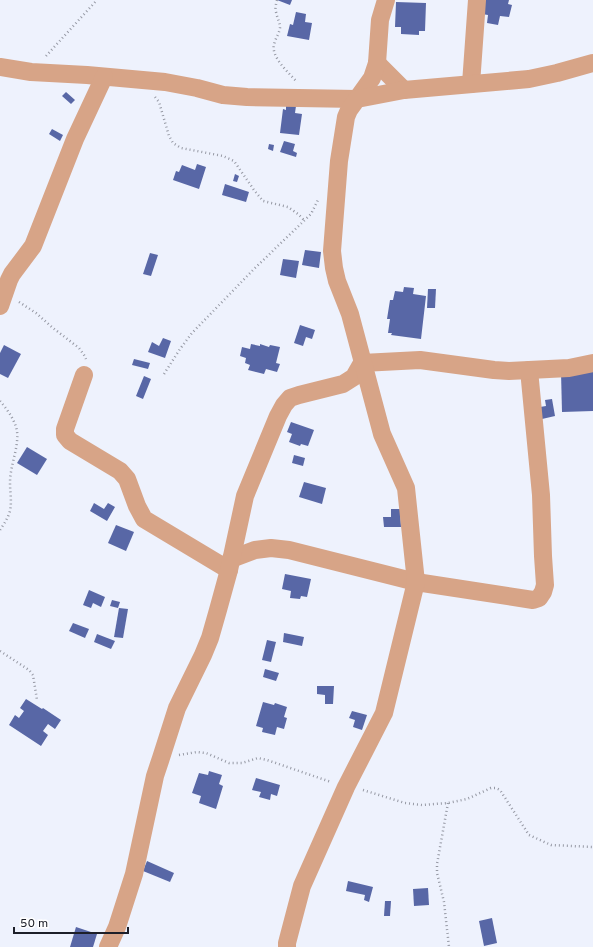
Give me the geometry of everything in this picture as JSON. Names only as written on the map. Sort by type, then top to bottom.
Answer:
[{"type":"street","points":[[287,947],[302,886],[346,787],[384,713],[416,582],[406,488],[382,434],[350,314],[337,281],[332,251],[339,160],[346,117],[349,110],[372,78],[377,63],[380,20],[386,0]]},
{"type":"street","points":[[471,84],[477,0]]},
{"type":"street","points":[[377,63],[404,90]]},
{"type":"street","points":[[0,67],[31,72],[165,82],[223,95],[247,97],[357,99],[404,90],[530,79],[593,63]]},
{"type":"street","points":[[2,299],[12,274],[33,246],[75,139],[104,77]]},
{"type":"street","points":[[362,363],[420,360],[509,371],[569,368],[593,363]]},
{"type":"street","points":[[108,947],[117,926],[134,874],[155,776],[177,708],[210,638],[230,564],[245,496],[278,416],[290,398],[343,384],[354,377],[362,363]]},
{"type":"street","points":[[230,564],[255,550],[271,548],[289,550],[416,582],[533,600],[539,598],[545,585],[541,495],[529,370]]},
{"type":"street","points":[[84,375],[65,429],[66,435],[70,441],[120,471],[127,479],[137,506],[144,518],[230,564]]},
{"type":"path","points":[[31,72],[97,0]]},
{"type":"path","points":[[276,0],[275,8],[280,26],[273,50],[275,56],[310,98]]},
{"type":"path","points":[[138,79],[159,102],[169,136],[173,143],[181,148],[223,156],[234,161],[263,201],[288,207],[304,220]]},
{"type":"path","points":[[164,374],[192,333],[254,269],[311,214],[321,194]]},
{"type":"path","points":[[2,299],[36,313],[79,348],[84,354],[86,362],[84,375]]},
{"type":"path","points":[[0,401],[15,424],[17,437],[11,471],[10,510],[7,520],[0,530]]},
{"type":"path","points":[[0,651],[33,673],[37,700]]},
{"type":"path","points":[[161,758],[197,752],[206,753],[229,763],[242,763],[258,758],[346,787],[414,805],[448,803],[473,797],[491,788],[496,788],[500,790],[529,835],[550,845],[593,847]]},
{"type":"path","points":[[448,803],[437,864],[437,873],[444,902],[449,947]]},
{"type":"building","points":[[277,0],[292,0],[290,5]]},
{"type":"building","points":[[485,0],[509,0],[508,4],[512,5],[509,17],[500,16],[498,25],[487,23],[488,15],[482,14]]},
{"type":"building","points":[[396,2],[426,3],[425,31],[419,31],[419,35],[401,34],[401,27],[395,27]]},
{"type":"building","points":[[296,12],[306,14],[305,22],[312,23],[309,40],[287,36],[290,24],[293,25]]},
{"type":"building","points":[[66,92],[75,100],[71,104],[62,96]]},
{"type":"building","points":[[286,105],[296,106],[295,113],[302,114],[299,135],[280,133],[283,109],[286,110]]},
{"type":"building","points":[[52,129],[63,135],[60,141],[49,134]]},
{"type":"building","points":[[284,141],[295,144],[293,151],[297,153],[296,157],[280,152]]},
{"type":"building","points":[[269,144],[274,145],[273,151],[268,149]]},
{"type":"building","points":[[197,164],[206,167],[199,189],[173,180],[176,171],[179,172],[182,165],[195,170]]},
{"type":"building","points":[[235,174],[239,176],[237,182],[233,181]]},
{"type":"building","points":[[225,184],[249,192],[246,202],[222,195]]},
{"type":"building","points":[[305,250],[321,252],[319,268],[302,265]]},
{"type":"building","points":[[150,253],[158,255],[151,276],[143,274]]},
{"type":"building","points":[[283,259],[299,261],[296,278],[280,275]]},
{"type":"building","points":[[404,287],[414,288],[413,294],[426,296],[421,339],[391,335],[392,333],[388,333],[390,319],[387,319],[390,300],[393,300],[395,291],[403,292]]},
{"type":"building","points":[[428,289],[436,289],[435,308],[427,308]]},
{"type":"building","points":[[300,325],[315,330],[312,339],[306,337],[303,346],[294,343]]},
{"type":"building","points":[[163,338],[171,341],[165,358],[148,352],[152,342],[159,346]]},
{"type":"building","points":[[251,344],[280,347],[276,363],[280,364],[277,372],[266,369],[264,374],[248,370],[250,365],[245,363],[246,358],[240,356],[242,347],[250,349]]},
{"type":"building","points":[[4,345],[21,354],[8,378],[0,374],[0,353]]},
{"type":"building","points":[[134,359],[150,363],[148,369],[132,365]]},
{"type":"building","points":[[561,372],[593,372],[593,411],[562,412]]},
{"type":"building","points":[[144,376],[151,379],[143,399],[136,396]]},
{"type":"building","points":[[552,399],[555,416],[542,419],[540,407],[546,406],[545,400]]},
{"type":"building","points":[[291,422],[314,430],[308,446],[301,444],[300,446],[289,442],[292,434],[287,432]]},
{"type":"building","points":[[27,447],[47,459],[37,475],[17,463]]},
{"type":"building","points":[[294,455],[305,458],[303,466],[292,463]]},
{"type":"building","points":[[304,482],[326,488],[322,504],[299,497]]},
{"type":"building","points":[[94,503],[104,509],[108,503],[115,507],[107,521],[90,511]]},
{"type":"building","points":[[391,509],[400,509],[401,527],[384,527],[383,517],[391,517]]},
{"type":"building","points":[[116,525],[134,532],[126,551],[108,543]]},
{"type":"building","points":[[285,574],[311,579],[307,597],[301,596],[300,599],[290,598],[291,591],[282,589]]},
{"type":"building","points":[[89,590],[105,597],[101,607],[93,603],[91,608],[83,605]]},
{"type":"building","points":[[112,600],[120,602],[118,608],[110,606]]},
{"type":"building","points":[[119,608],[128,609],[123,638],[114,637]]},
{"type":"building","points":[[73,623],[89,629],[85,638],[69,631]]},
{"type":"building","points":[[284,633],[304,637],[302,646],[283,642]]},
{"type":"building","points":[[97,634],[115,641],[111,649],[94,642]]},
{"type":"building","points":[[267,640],[276,642],[271,662],[262,660]]},
{"type":"building","points":[[265,669],[279,673],[276,681],[263,677]]},
{"type":"building","points":[[317,686],[334,686],[333,704],[325,704],[325,695],[317,694]]},
{"type":"building","points":[[26,699],[61,720],[55,729],[48,724],[43,731],[48,735],[41,746],[9,725],[15,715],[19,718],[24,711],[20,708]]},
{"type":"building","points":[[263,702],[274,705],[275,703],[287,707],[284,717],[287,718],[284,729],[277,727],[275,735],[262,732],[263,728],[256,726]]},
{"type":"building","points":[[352,711],[367,715],[362,730],[353,727],[355,720],[349,718]]},
{"type":"building","points":[[209,771],[222,775],[219,784],[223,786],[216,809],[199,803],[201,796],[192,793],[199,773],[208,775]]},
{"type":"building","points":[[256,778],[280,785],[277,796],[271,794],[270,800],[259,797],[261,792],[252,790]]},
{"type":"building","points":[[147,861],[174,873],[170,882],[143,871]]},
{"type":"building","points":[[348,881],[373,887],[369,902],[364,900],[365,895],[346,891]]},
{"type":"building","points":[[428,888],[429,905],[414,906],[413,889]]},
{"type":"building","points":[[385,901],[391,901],[390,916],[384,916]]},
{"type":"building","points":[[492,918],[497,943],[484,946],[479,921]]},
{"type":"building","points":[[76,927],[97,934],[93,947],[70,947]]}]
